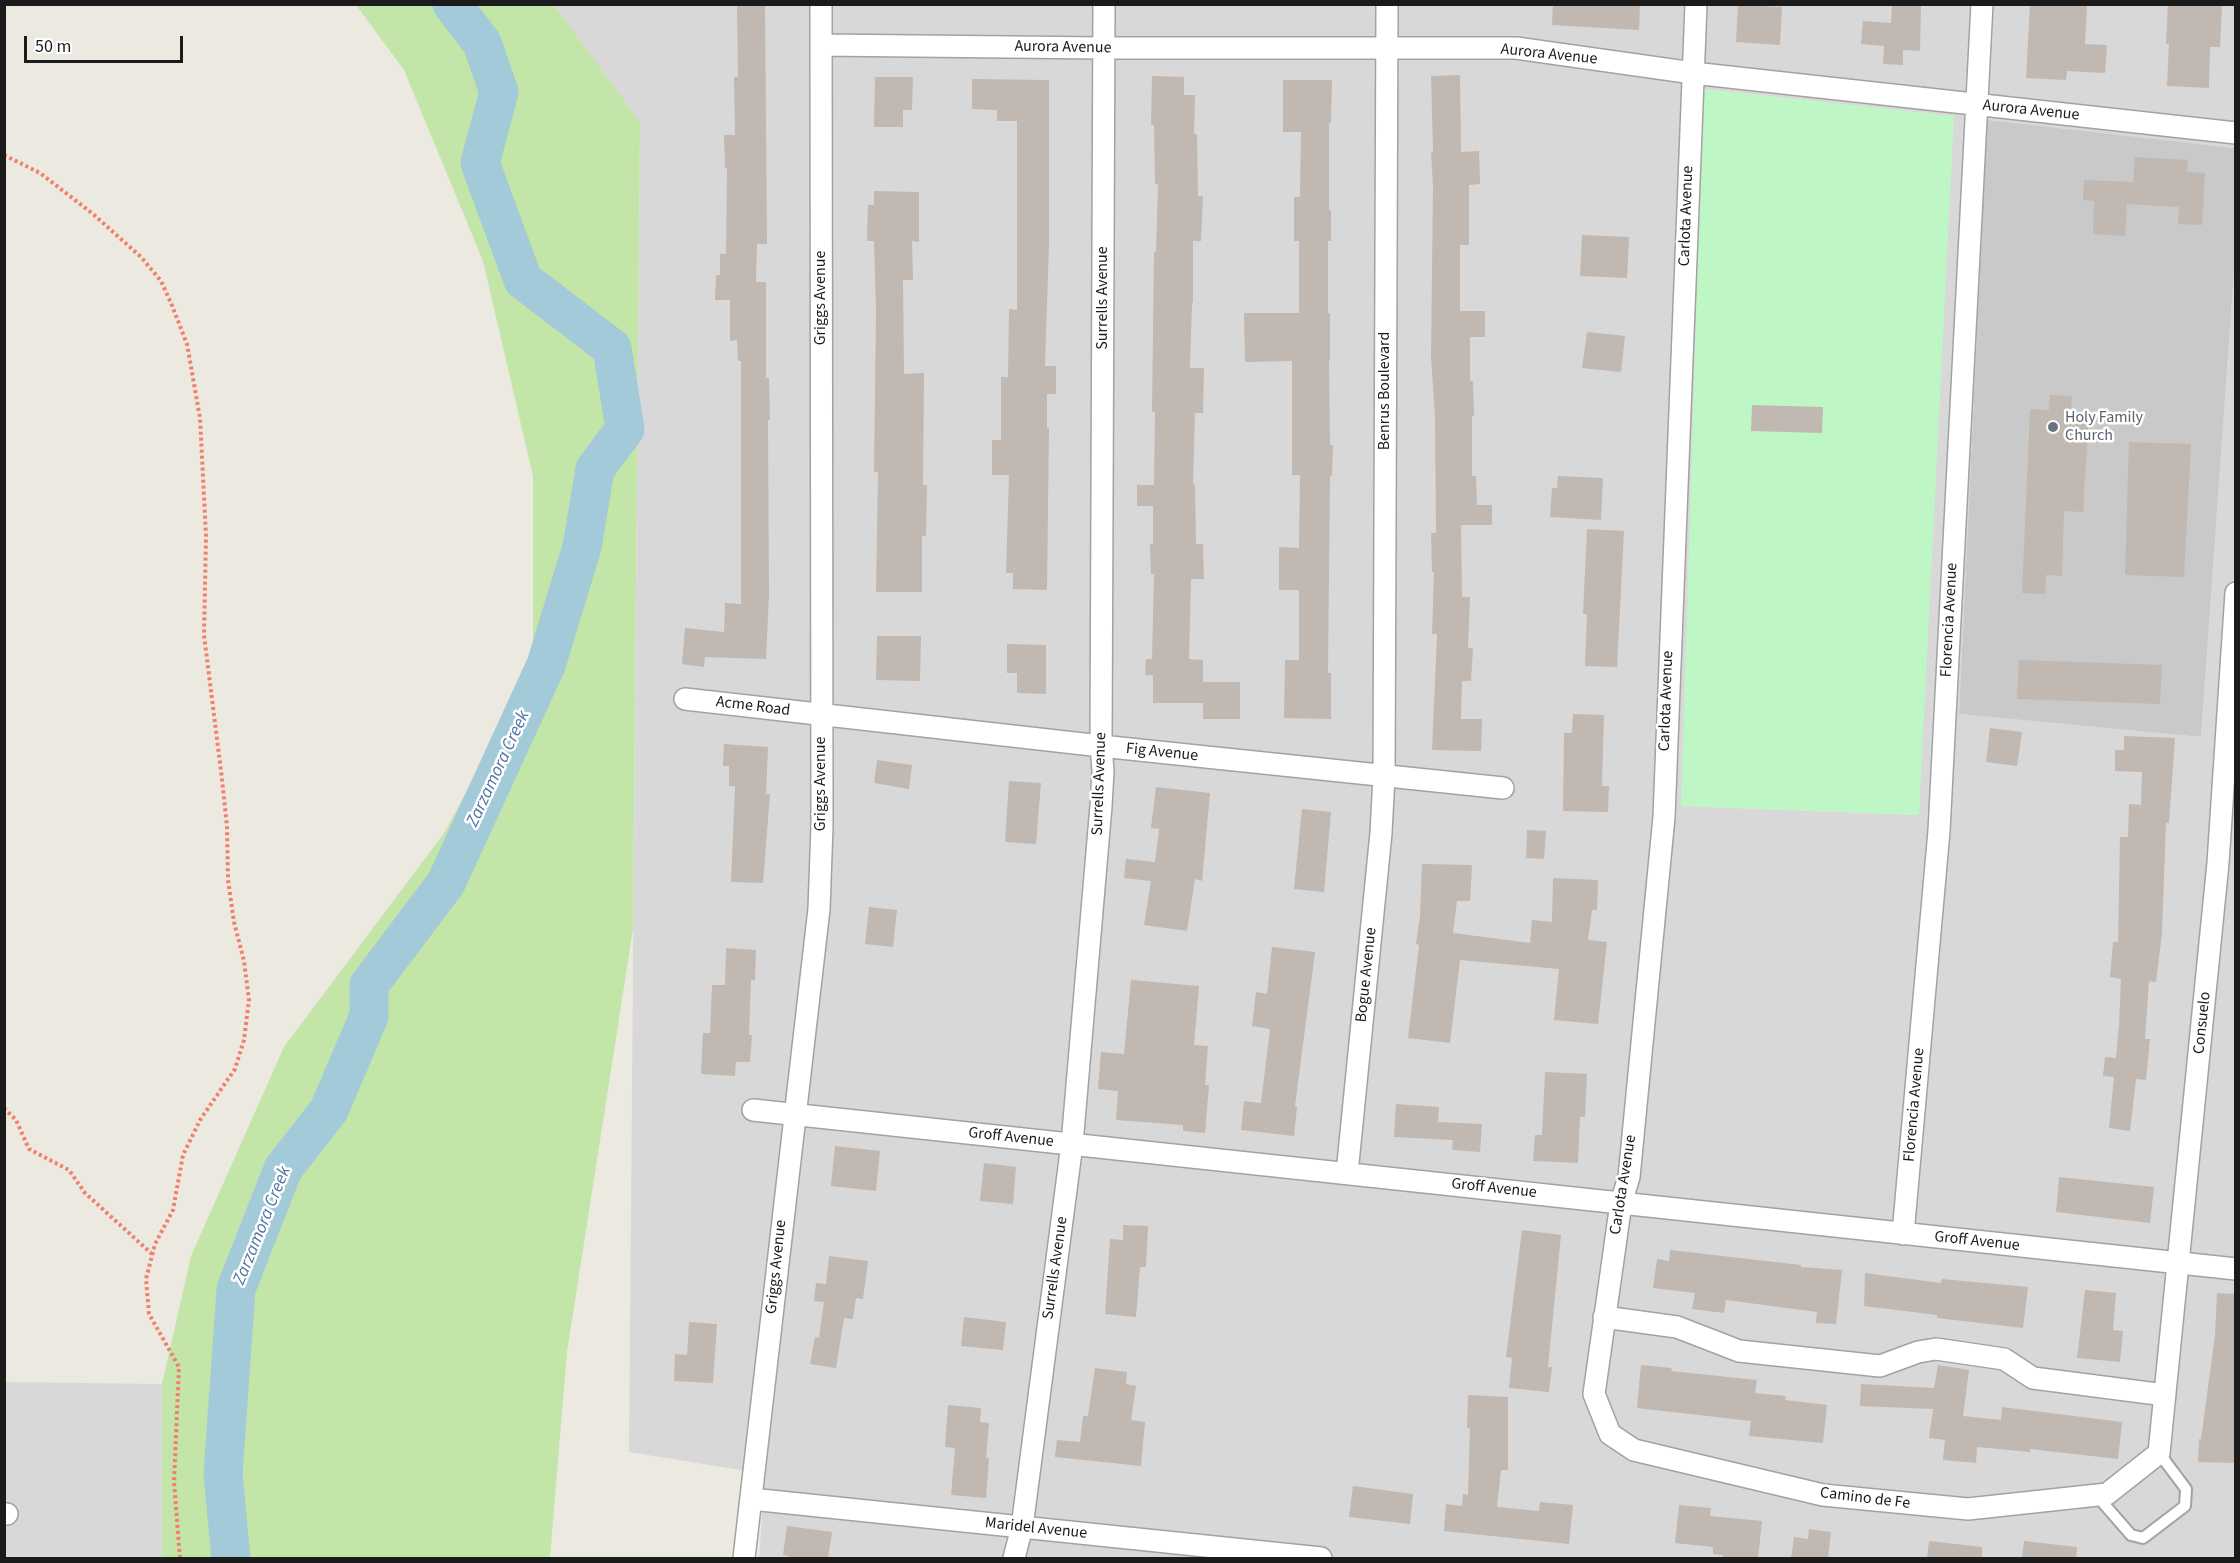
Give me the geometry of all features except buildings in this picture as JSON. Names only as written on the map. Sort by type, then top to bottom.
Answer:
[{"type":"street","name":"Griggs Avenue","points":[[744,1558],[819,909],[822,826],[821,4]]},
{"type":"street","name":"Surrells Avenue","points":[[1014,1558],[1022,1527],[1072,1144],[1101,806],[1103,771],[1101,746],[1104,4]]},
{"type":"street","name":"Benrus Boulevard","points":[[1384,777],[1387,4]]},
{"type":"street","name":"Carlota Avenue","points":[[1594,1394],[1621,1203],[1629,1177],[1664,817],[1695,4]]},
{"type":"street","name":"Florencia Avenue","points":[[1903,1234],[1939,831],[1982,4]]},
{"type":"street","name":"Aurora Avenue","points":[[821,45],[1516,48],[1693,73],[2235,133]]},
{"type":"street","name":"Consuelo","points":[[2159,1453],[2218,862],[2235,593]]},
{"type":"street","name":"Acme Road","points":[[685,699],[821,714]]},
{"type":"street","name":"Fig Avenue","points":[[821,714],[1384,777],[1503,788]]},
{"type":"street","name":"Bogue Avenue","points":[[1347,1173],[1381,833],[1384,777]]},
{"type":"street","name":"Groff Avenue","points":[[753,1110],[2235,1269]]},
{"type":"street","points":[[1604,1317],[1677,1327],[1739,1350],[1880,1366],[1918,1352],[1936,1349],[2004,1359],[2033,1378],[2165,1395]]},
{"type":"street","name":"Camino de Fe","points":[[1594,1394],[1610,1434],[1635,1450],[1823,1495],[1968,1509],[2097,1496],[2107,1494],[2159,1453]]},
{"type":"street","name":"Maridel Avenue","points":[[751,1499],[1321,1558]]},
{"type":"lane","points":[[2097,1496],[2131,1535],[2143,1538],[2185,1506],[2186,1489],[2159,1453]]},
{"type":"path","points":[[4,155],[40,173],[93,214],[141,257],[160,281],[187,344],[200,418],[206,537],[204,636],[221,771],[232,911],[244,961],[249,1000],[244,1040],[234,1069],[200,1120],[183,1155],[173,1210],[155,1244],[146,1280],[149,1314],[179,1368],[174,1482],[180,1558]]},
{"type":"path","points":[[4,1108],[16,1120],[29,1149],[69,1170],[85,1193],[153,1254]]},
{"type":"shaded area","points":[[554,5],[2235,5],[2235,148],[1987,120],[1959,714],[2201,737],[2235,257],[2235,1558],[759,1558],[765,1474],[629,1452],[640,123]],"holes":[[[1703,89],[1953,116],[1918,815],[1682,806]]]},
{"type":"shaded area","points":[[1987,120],[2235,148],[2235,257],[2201,737],[1959,714]]},
{"type":"shaded area","points":[[5,1382],[162,1384],[162,1558],[5,1558]]},
{"type":"green space","points":[[356,5],[554,5],[640,122],[633,929],[567,1352],[550,1558],[162,1558],[162,1384],[191,1256],[284,1047],[444,833],[533,668],[533,476],[483,261],[404,70]]},
{"type":"green space","points":[[1703,89],[1954,116],[1919,815],[1681,806]]},
{"type":"waterway","name":"Zarzamora Creek","points":[[231,1558],[223,1474],[236,1289],[283,1169],[329,1110],[369,1016],[369,985],[446,883],[546,665],[582,547],[595,469],[625,429],[612,348],[523,280],[480,163],[499,92],[482,43],[452,4]]},
{"type":"place","name":"Holy Family Church","points":[[2053,427]]}]
